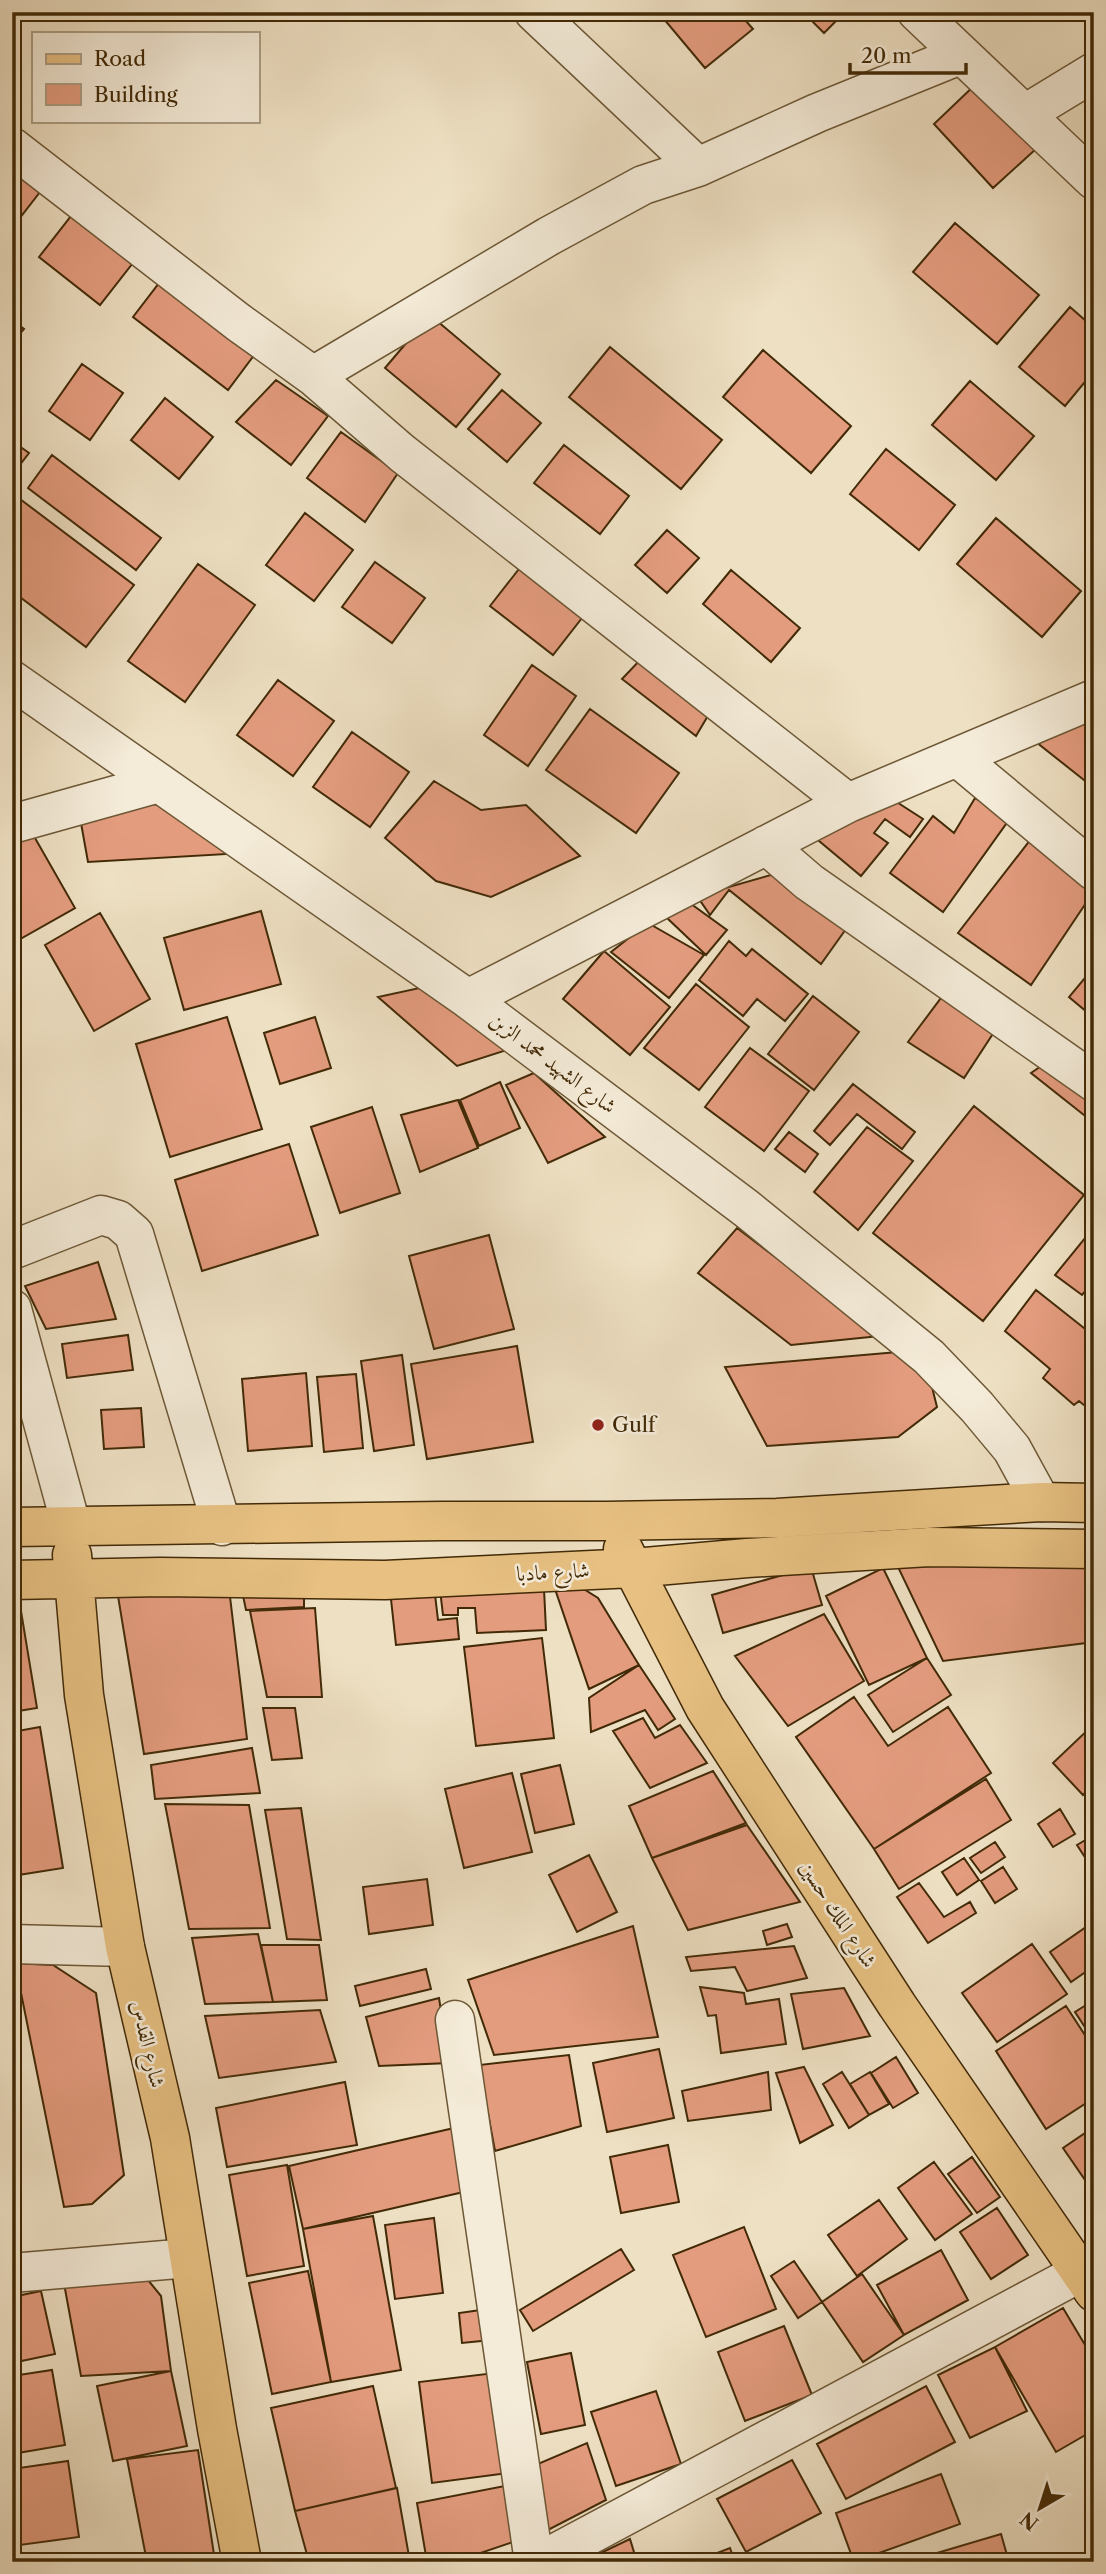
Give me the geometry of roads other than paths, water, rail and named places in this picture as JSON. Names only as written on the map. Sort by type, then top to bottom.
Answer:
[{"type":"main road","points":[[12,1527],[777,1518],[1041,1502],[1094,1503]]},
{"type":"main road","name":"شارع الملك حسين","points":[[606,1521],[634,1568],[705,1708],[897,2006],[1087,2282]]},
{"type":"main road","name":"شارع القدس","points":[[71,1525],[72,1580],[84,1695],[125,1947],[170,2138],[216,2429],[242,2562]]},
{"type":"main road","name":"شارع مادبا","points":[[12,1580],[160,1577],[385,1580],[634,1568],[929,1547],[1094,1549]]},
{"type":"street","points":[[534,12],[698,167]]},
{"type":"street","points":[[917,12],[1094,180]]},
{"type":"street","points":[[313,376],[561,229],[643,185],[698,167],[817,113],[960,55]]},
{"type":"street","points":[[1025,114],[1094,72]]},
{"type":"street","points":[[12,146],[238,322],[313,376],[412,462],[848,803]]},
{"type":"street","name":"شارع الشهيد محمد الزبن","points":[[12,680],[468,999],[747,1209],[929,1357],[977,1407],[1012,1449],[1041,1502]]},
{"type":"street","points":[[468,999],[848,803],[1094,699]]},
{"type":"street","points":[[957,757],[1094,871]]},
{"type":"street","points":[[12,824],[159,783]]},
{"type":"street","points":[[766,845],[809,882],[1094,1082]]},
{"type":"street","points":[[12,1250],[101,1215],[118,1220],[134,1234],[222,1525]]},
{"type":"street","points":[[12,1309],[71,1525]]},
{"type":"street","points":[[12,1944],[125,1947]]},
{"type":"street","points":[[455,2020],[534,2562]]},
{"type":"street","points":[[12,2273],[189,2258]]},
{"type":"street","points":[[539,2562],[1087,2282]]},
{"type":"place","name":"Gulf","points":[[598,1425]]}]
